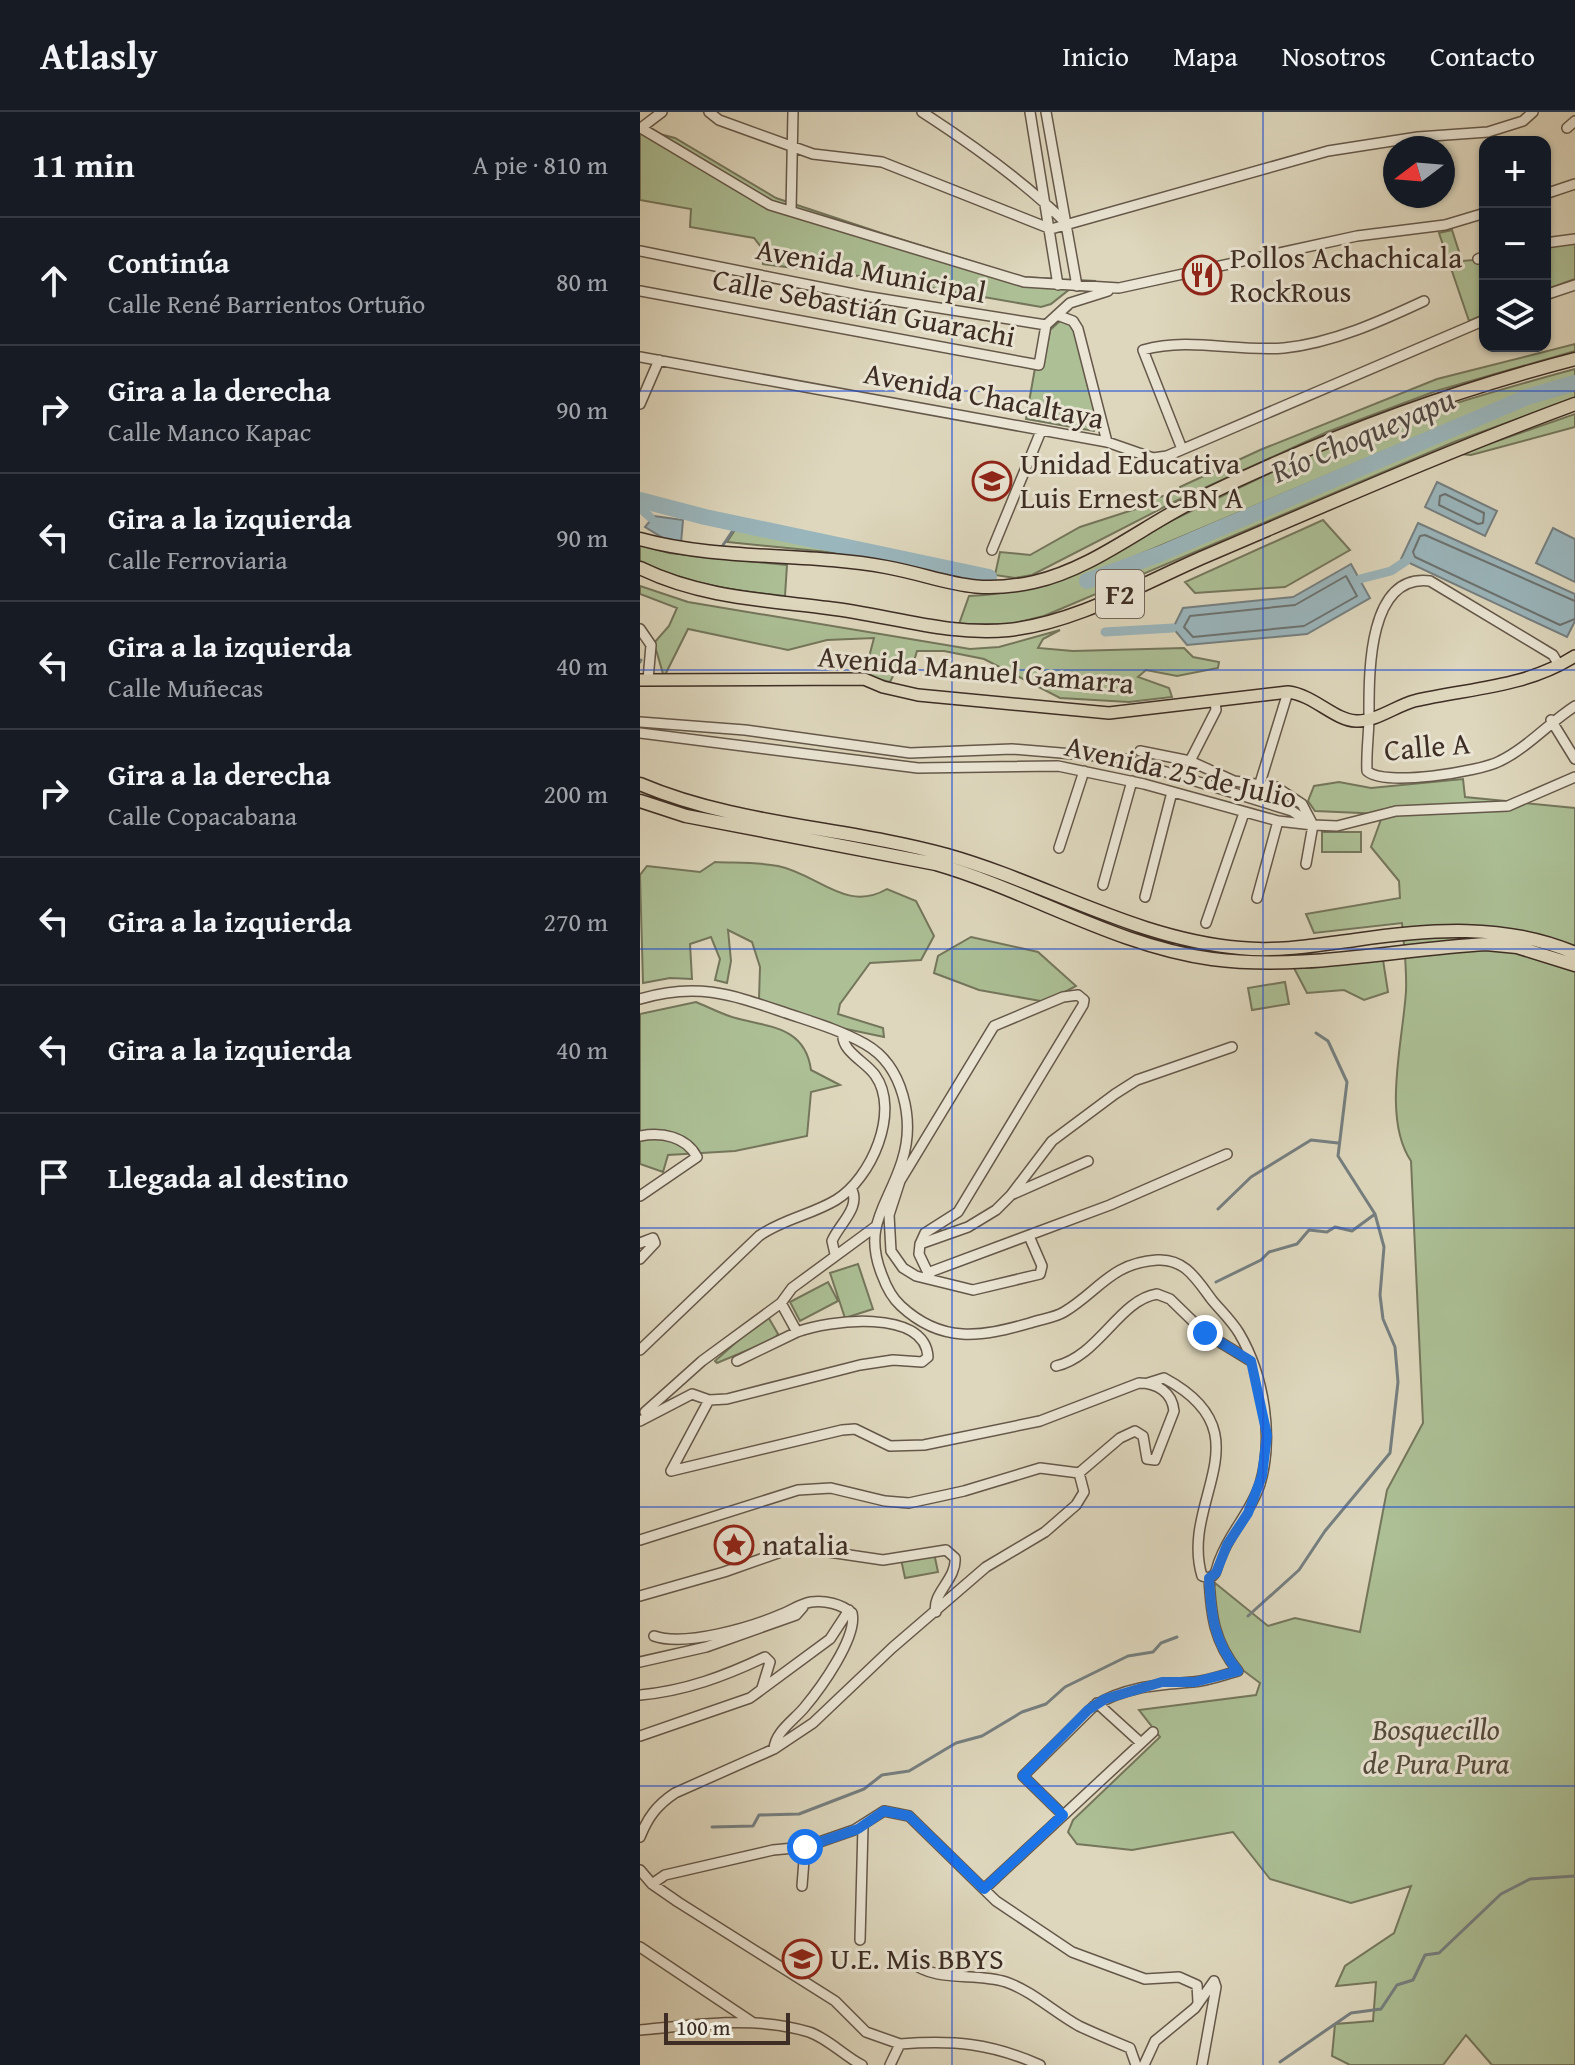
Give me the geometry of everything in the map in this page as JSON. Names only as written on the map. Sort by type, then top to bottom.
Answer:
[{"type":"highway","name":"F2","points":[[640,539],[684,549],[886,567],[954,586],[982,588],[1037,581],[1083,562],[1194,501],[1365,426],[1450,396],[1575,359]]},
{"type":"highway","name":"F2","points":[[640,568],[683,586],[718,595],[878,614],[963,632],[1022,628],[1080,610],[1478,439],[1575,404]]},
{"type":"highway","points":[[640,784],[689,802],[945,854],[1158,934],[1186,940],[1270,949],[1392,934],[1491,931],[1520,935],[1575,953]]},
{"type":"highway","points":[[640,801],[686,816],[936,864],[972,874],[1132,939],[1213,959],[1266,962],[1486,944],[1517,947],[1575,965]]},
{"type":"main road","points":[[1369,718],[1417,700],[1515,683],[1575,656]]},
{"type":"main road","name":"Avenida Manuel Gamarra","points":[[644,680],[864,679],[918,695],[1109,713],[1288,692],[1310,696],[1352,721],[1369,718]]},
{"type":"street","points":[[662,112],[650,116],[640,128],[770,205],[1024,282],[1119,288]]},
{"type":"street","points":[[709,112],[719,120],[755,130],[813,154],[882,162],[1051,229],[1328,151],[1418,137],[1488,132],[1523,121],[1533,112]]},
{"type":"street","points":[[791,211],[793,112]]},
{"type":"street","points":[[922,112],[969,142],[1047,203],[1067,224]]},
{"type":"street","points":[[1030,112],[1058,285]]},
{"type":"street","points":[[1046,112],[1077,286]]},
{"type":"street","points":[[1567,128],[1575,121]]},
{"type":"street","points":[[1551,192],[1575,184]]},
{"type":"street","points":[[1046,325],[1075,300],[1119,288],[1357,236],[1445,225],[1479,215]]},
{"type":"street","points":[[1551,242],[1575,239]]},
{"type":"street","name":"Avenida Municipal","points":[[640,251],[864,296],[1046,325]]},
{"type":"street","points":[[1551,293],[1575,285]]},
{"type":"street","name":"Calle Sebastián Guarachi","points":[[640,291],[1039,365],[1046,325]]},
{"type":"street","points":[[1182,449],[1143,350],[1166,343],[1284,348],[1374,324],[1424,301]]},
{"type":"street","points":[[1057,315],[1073,321],[1078,329],[1107,442]]},
{"type":"street","name":"Avenida Chacaltaya","points":[[640,357],[1107,442],[1153,458],[1182,449],[1479,323]]},
{"type":"street","points":[[640,404],[659,360]]},
{"type":"street","points":[[992,550],[1041,431]]},
{"type":"street","points":[[1369,718],[1373,645],[1387,601],[1405,586],[1430,581],[1553,655],[1559,665]]},
{"type":"street","points":[[640,629],[651,645],[644,680]]},
{"type":"street","points":[[1260,783],[1288,692]]},
{"type":"street","points":[[1190,761],[1216,710],[1215,701]]},
{"type":"street","name":"Calle A","points":[[1369,718],[1367,771],[1371,775],[1396,778],[1450,774],[1502,761],[1551,720],[1575,706]]},
{"type":"street","points":[[1551,720],[1575,759]]},
{"type":"street","name":"Avenida 25 de Julio","points":[[640,722],[745,730],[910,753],[1012,749],[1095,754],[1121,758],[1292,811],[1313,825]]},
{"type":"street","name":"Avenida 25 de Julio","points":[[640,733],[918,768],[1058,766],[1132,781],[1278,821],[1313,825]]},
{"type":"street","points":[[1140,751],[1190,761],[1234,781],[1276,787],[1302,804],[1313,825],[1306,864]]},
{"type":"street","points":[[1059,848],[1084,771]]},
{"type":"street","points":[[1313,825],[1347,824],[1396,811],[1508,806],[1575,777]]},
{"type":"street","points":[[1103,885],[1132,781]]},
{"type":"street","points":[[1145,897],[1172,792]]},
{"type":"street","points":[[1206,923],[1244,813]]},
{"type":"street","points":[[1257,898],[1278,821]]},
{"type":"street","points":[[640,999],[675,990],[716,990],[843,1034],[866,1044],[884,1059],[897,1077],[905,1107],[902,1162],[875,1227],[873,1240],[879,1269],[891,1294],[904,1308],[951,1334],[988,1335],[1056,1316],[1108,1275],[1125,1267],[1164,1260],[1184,1265],[1195,1276],[1238,1332],[1251,1361],[1267,1435],[1262,1476],[1248,1513],[1227,1545],[1216,1573],[1209,1578]]},
{"type":"street","points":[[930,1276],[919,1254],[925,1233],[958,1212],[1077,1015],[1084,1000],[1082,997],[1063,997],[994,1026],[900,1181],[889,1215],[891,1251],[908,1272],[983,1289],[1037,1276],[1042,1266],[1029,1236]]},
{"type":"street","points":[[640,1350],[759,1236],[772,1227],[836,1200],[851,1188],[874,1150],[885,1104],[880,1082],[847,1046],[843,1034]]},
{"type":"street","points":[[920,1244],[977,1223],[1011,1195],[1052,1141],[1137,1080],[1232,1047]]},
{"type":"street","points":[[640,1136],[669,1136],[692,1148],[697,1157],[640,1196]]},
{"type":"street","points":[[930,1276],[1227,1154]]},
{"type":"street","points":[[1011,1195],[1088,1161]]},
{"type":"street","points":[[835,1254],[832,1241],[855,1199],[851,1188]]},
{"type":"street","points":[[640,1418],[702,1361],[781,1303],[792,1288],[835,1254],[875,1227]]},
{"type":"street","points":[[640,1243],[653,1238],[655,1243],[640,1259]]},
{"type":"street","points":[[1056,1366],[1079,1358],[1135,1301],[1157,1294],[1170,1299],[1205,1333],[1251,1361]]},
{"type":"street","points":[[781,1303],[797,1332]]},
{"type":"street","points":[[901,1324],[904,1308]]},
{"type":"street","points":[[640,1418],[692,1394],[709,1400],[739,1396],[860,1365],[926,1360],[929,1352],[901,1324],[854,1322],[813,1326],[737,1361]]},
{"type":"street","points":[[709,1400],[671,1471],[842,1430],[855,1429],[890,1446],[924,1445],[1040,1421],[1119,1389],[1164,1378],[1193,1395],[1210,1425],[1218,1461],[1200,1523],[1198,1550],[1202,1576],[1209,1578]]},
{"type":"street","points":[[640,1540],[798,1490],[831,1488],[885,1501],[909,1503],[964,1491],[1040,1468],[1079,1473],[1120,1438],[1135,1431],[1143,1436],[1147,1459],[1156,1458],[1174,1405],[1165,1392],[1148,1383]]},
{"type":"street","points":[[640,1837],[648,1818],[675,1793],[774,1749],[838,1703],[892,1648],[998,1558],[1045,1532],[1076,1505],[1084,1492],[1079,1473]]},
{"type":"street","points":[[640,1596],[724,1572],[795,1547],[883,1560],[946,1550],[955,1558],[955,1569],[936,1602],[936,1612]]},
{"type":"street","points":[[1063,1815],[1023,1776],[1097,1703],[1162,1682],[1195,1682],[1238,1671],[1222,1652],[1216,1635],[1211,1615],[1209,1578]]},
{"type":"street","points":[[654,1636],[677,1640],[711,1634],[781,1615],[803,1604],[830,1602],[849,1610],[854,1617],[852,1626],[836,1663],[808,1704],[779,1736],[774,1749]]},
{"type":"street","points":[[640,1662],[726,1641],[796,1615],[803,1604]]},
{"type":"street","points":[[640,1736],[743,1702],[830,1639],[849,1610]]},
{"type":"street","points":[[640,1695],[692,1686],[745,1668],[765,1657],[770,1662],[762,1688]]},
{"type":"street","points":[[1097,1703],[1141,1743]]},
{"type":"street","points":[[984,1889],[1153,1732]]},
{"type":"street","points":[[652,1884],[679,1872],[773,1850],[805,1847],[863,1826],[884,1811],[909,1816],[996,1901],[1072,1952],[1145,1979],[1191,1980],[1197,1985],[1198,2002]]},
{"type":"street","points":[[860,1940],[863,1826]]},
{"type":"street","points":[[802,1886],[805,1847]]},
{"type":"street","points":[[640,1870],[652,1884],[823,1993],[845,2009],[866,2032],[900,2044],[953,2040],[987,2046],[1040,2065]]},
{"type":"street","points":[[640,1947],[752,2022]]},
{"type":"street","points":[[911,1962],[921,1970],[1007,1982],[1079,2026],[1130,2048],[1136,2065]]},
{"type":"street","points":[[1144,2065],[1155,2041],[1198,2002],[1214,1981],[1216,1987],[1202,2065]]},
{"type":"street","points":[[640,2030],[726,2020],[752,2022],[808,2032],[862,2065]]},
{"type":"street","points":[[890,2065],[900,2044]]},
{"type":"green space","points":[[640,129],[675,138],[776,198],[884,234],[1022,277],[1096,281],[1075,285],[1051,304],[1041,307],[875,278],[763,264],[764,251],[754,238],[690,227],[691,209],[640,200]]},
{"type":"green space","points":[[1452,230],[1462,261],[1479,260],[1479,317],[1469,321],[1439,233]]},
{"type":"green space","points":[[1575,242],[1575,279],[1551,288],[1551,280],[1551,245]]},
{"type":"green space","points":[[1060,321],[1070,323],[1074,329],[1098,425],[1094,431],[1026,419],[1035,368],[1043,366],[1050,330]]},
{"type":"green space","points":[[1575,344],[1575,351],[1436,391],[1327,432],[1176,501],[1032,575],[1015,578],[995,575],[1000,552],[1030,555],[1080,527],[1148,505],[1147,500],[1180,492],[1180,487],[1260,450],[1437,379]]},
{"type":"green space","points":[[1575,369],[1575,377],[1525,392],[1081,579],[1085,587],[1109,580],[1528,403],[1575,390],[1575,398],[1454,442],[1044,616],[1011,624],[959,624],[969,596],[997,594],[1045,583],[1307,457],[1421,415]]},
{"type":"green space","points":[[1575,414],[1575,427],[1471,455],[1460,454]]},
{"type":"green space","points":[[1323,520],[1350,550],[1285,587],[1195,593],[1185,582]]},
{"type":"green space","points":[[741,521],[961,571],[858,555],[727,542]]},
{"type":"green space","points":[[640,545],[669,553],[787,565],[785,596],[729,589],[657,569],[640,561]]},
{"type":"green space","points":[[640,586],[688,602],[970,649],[999,647],[1060,630],[1043,639],[1038,648],[1073,651],[1184,648],[1193,657],[1219,662],[1218,668],[1177,676],[1146,670],[1138,677],[1169,688],[1172,697],[1129,702],[1060,698],[984,659],[944,651],[917,651],[911,671],[897,668],[890,682],[864,676],[874,638],[827,640],[788,650],[688,629],[664,677],[654,643],[669,626],[677,608],[640,594]]},
{"type":"green space","name":"Bosquecillo de Pura Pura","points":[[1463,779],[1465,797],[1575,808],[1575,2065],[1492,2065],[1466,2035],[1443,2065],[1350,2065],[1332,2056],[1335,2024],[1373,2021],[1376,1982],[1336,1986],[1345,1966],[1394,1933],[1411,1886],[1351,1903],[1270,1879],[1233,1832],[1132,1850],[1077,1844],[1068,1832],[1073,1820],[1160,1737],[1139,1710],[1256,1695],[1260,1683],[1228,1659],[1210,1604],[1215,1583],[1268,1626],[1295,1618],[1360,1632],[1387,1490],[1423,1423],[1411,1161],[1402,1143],[1396,1101],[1406,966],[1402,923],[1314,933],[1306,914],[1400,898],[1399,881],[1371,847],[1383,814],[1315,811],[1308,801],[1314,786],[1339,782],[1371,788]]},
{"type":"green space","points":[[1322,832],[1361,832],[1361,852],[1322,852]]},
{"type":"green space","points":[[715,862],[778,866],[845,894],[858,897],[887,889],[916,901],[934,936],[921,960],[870,963],[840,1004],[838,1014],[883,1028],[884,1037],[832,1026],[759,999],[760,967],[752,942],[728,930],[731,961],[727,983],[715,980],[720,959],[711,937],[690,944],[692,979],[670,978],[643,983],[640,875],[647,866],[700,872]]},
{"type":"green space","points":[[971,937],[1038,952],[1076,986],[1046,1002],[979,990],[934,973],[938,956]]},
{"type":"green space","points":[[1383,960],[1388,992],[1364,1000],[1344,990],[1307,993],[1294,968]]},
{"type":"green space","points":[[1285,982],[1289,1004],[1252,1010],[1248,988]]},
{"type":"green space","points":[[696,1002],[728,1015],[782,1030],[801,1044],[811,1070],[840,1085],[811,1092],[807,1136],[735,1151],[668,1155],[663,1172],[640,1164],[640,1014]]},
{"type":"green space","points":[[858,1264],[873,1309],[845,1318],[830,1273]]},
{"type":"green space","points":[[828,1282],[838,1301],[800,1321],[790,1302]]},
{"type":"green space","points":[[767,1315],[778,1334],[774,1339],[717,1363],[715,1361]]},
{"type":"green space","points":[[934,1553],[938,1572],[905,1578],[901,1559]]},
{"type":"water","points":[[1437,482],[1497,511],[1485,536],[1425,507]]},
{"type":"water","points":[[654,516],[683,520],[681,543],[668,541],[645,527]]},
{"type":"water","points":[[1418,523],[1575,594],[1575,621],[1567,637],[1401,559]]},
{"type":"water","points":[[1553,528],[1575,539],[1575,582],[1536,563]]},
{"type":"water","points":[[1351,564],[1370,598],[1307,634],[1187,645],[1173,628],[1183,608],[1293,597]]},
{"type":"waterway","name":"Río Choqueyapu","points":[[1087,581],[1160,554],[1527,397],[1575,383]]},
{"type":"waterway","name":"Río Choqueyapu","points":[[640,500],[705,517],[989,577]]},
{"type":"waterway","points":[[640,508],[651,518]]},
{"type":"waterway","points":[[721,548],[738,523]]},
{"type":"waterway","points":[[1360,579],[1391,571],[1406,561]]},
{"type":"waterway","points":[[1105,632],[1173,628]]},
{"type":"waterway","points":[[1248,1616],[1299,1570],[1325,1531],[1390,1453],[1398,1382],[1395,1347],[1383,1319],[1380,1295],[1384,1247],[1375,1214],[1338,1156],[1347,1082],[1328,1041],[1316,1033]]},
{"type":"waterway","points":[[1218,1209],[1251,1177],[1311,1140],[1338,1143]]},
{"type":"waterway","points":[[1216,1282],[1261,1260],[1269,1252],[1297,1244],[1309,1230],[1327,1232],[1335,1227],[1352,1231],[1375,1214]]},
{"type":"waterway","points":[[712,1827],[753,1826],[759,1815],[799,1814],[864,1789],[882,1775],[909,1771],[956,1743],[982,1736],[1022,1712],[1046,1704],[1065,1687],[1128,1656],[1153,1652],[1161,1643],[1177,1637]]},
{"type":"waterway","points":[[1280,2062],[1351,2013],[1381,2009],[1397,1985],[1413,1980],[1425,1955],[1439,1953],[1501,1894],[1530,1879],[1575,1876]]},
{"type":"place","name":"Pollos Achachicala RockRous","points":[[1202,275]]},
{"type":"place","name":"Unidad Educativa Luis Ernest CBN A","points":[[992,481]]},
{"type":"place","name":"natalia","points":[[734,1545]]},
{"type":"place","name":"U.E. Mis BBYS","points":[[802,1959]]},
{"type":"route","points":[[805,1847],[858,1829],[884,1811],[897,1812],[909,1816],[984,1889],[1063,1815],[1023,1776],[1088,1710],[1105,1699],[1162,1682],[1195,1682],[1238,1671],[1222,1652],[1216,1635],[1211,1615],[1209,1578],[1216,1573],[1219,1560],[1256,1496],[1265,1460],[1267,1435],[1251,1361],[1241,1358],[1205,1333]]}]
